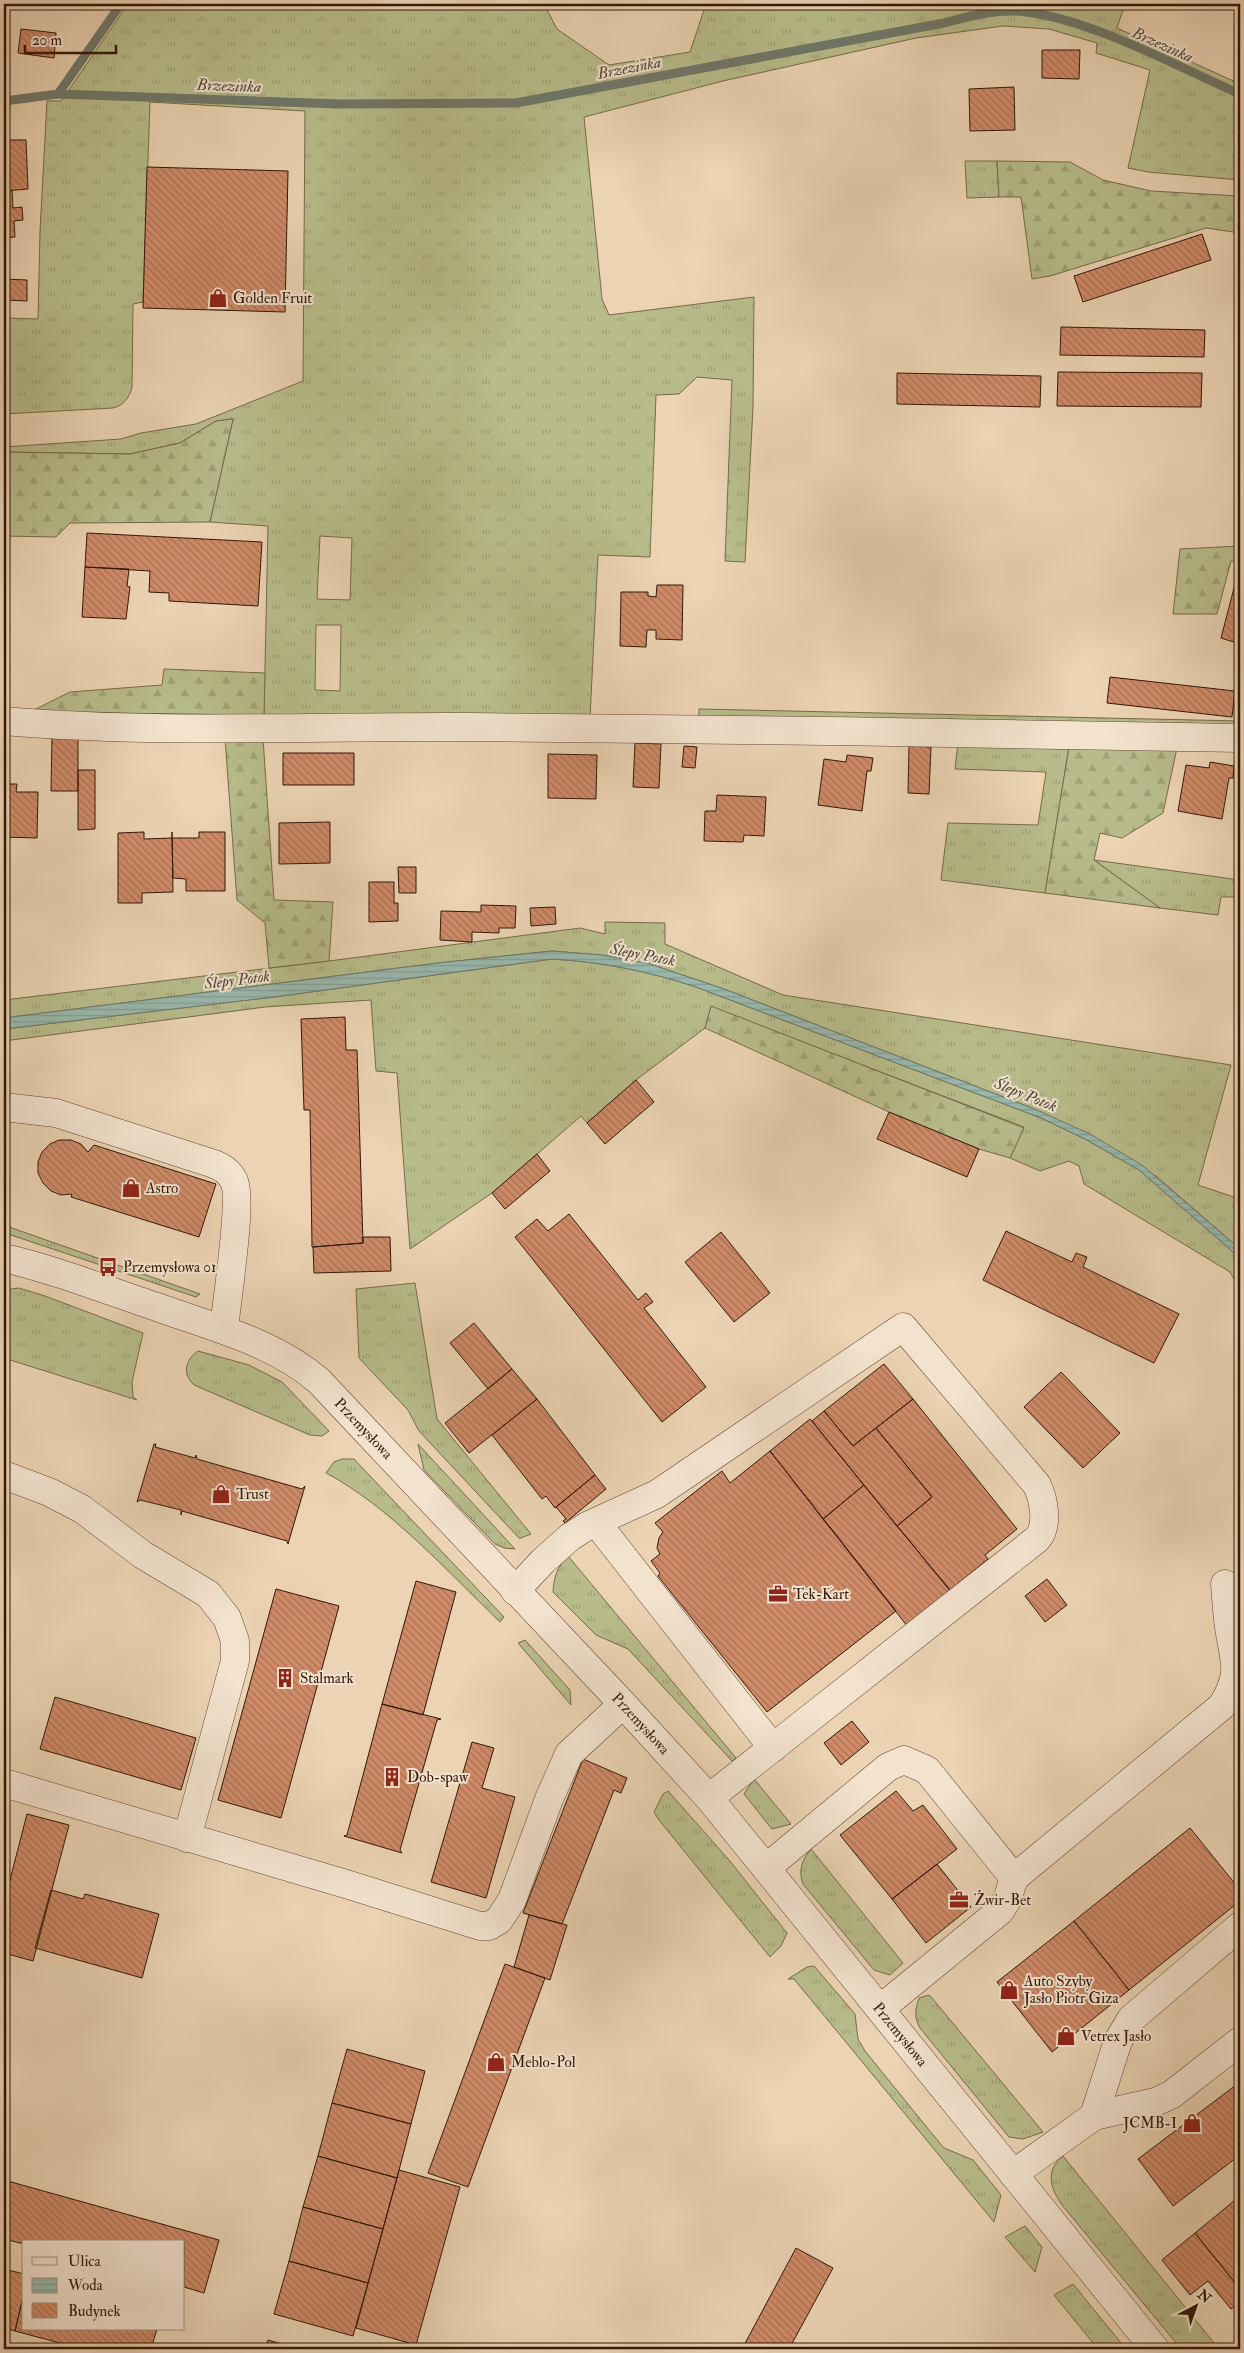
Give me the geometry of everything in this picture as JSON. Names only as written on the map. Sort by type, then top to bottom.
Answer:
[{"type":"street","points":[[4,721],[62,726],[157,728],[690,728],[1240,738]]},
{"type":"street","points":[[4,1107],[56,1113],[211,1162],[225,1169],[234,1180],[236,1190],[235,1221],[224,1330]]},
{"type":"street","name":"Przemysłowa","points":[[4,1258],[75,1278],[224,1330],[282,1354],[319,1381],[709,1798],[1155,2349]]},
{"type":"street","points":[[515,1591],[543,1561],[570,1537],[596,1522],[658,1494],[903,1327],[1037,1485],[1042,1498],[1044,1526],[1037,1539],[709,1798]]},
{"type":"street","points":[[4,1475],[49,1492],[82,1509],[143,1555],[208,1594],[227,1618],[235,1641],[235,1661],[187,1838]]},
{"type":"street","points":[[596,1522],[773,1748]]},
{"type":"street","points":[[880,2009],[1000,1911],[1008,1900],[1014,1878],[1222,1706],[1231,1689],[1237,1669],[1229,1629],[1226,1584]]},
{"type":"street","points":[[4,1783],[480,1926],[490,1926],[499,1920],[512,1900],[549,1799],[569,1754],[623,1704]]},
{"type":"street","points":[[766,1868],[888,1767],[904,1760],[927,1770],[1014,1878]]},
{"type":"street","points":[[1094,2116],[1118,2041],[1131,2019],[1240,1926]]},
{"type":"street","points":[[1013,2174],[1094,2116],[1155,2102],[1171,2095],[1240,2040]]},
{"type":"green space","points":[[128,4],[544,4],[557,29],[609,65],[690,52],[706,4],[1125,4],[1117,28],[1240,84],[1240,180],[1148,172],[1128,168],[1150,70],[1096,53],[1097,43],[1049,29],[1003,26],[916,38],[723,81],[584,117],[602,299],[609,315],[754,297],[753,407],[745,562],[725,561],[732,380],[697,377],[679,394],[656,395],[650,557],[598,555],[590,718],[264,715],[268,526],[210,522],[233,419],[216,421],[180,443],[130,454],[4,452],[4,447],[121,439],[141,433],[196,424],[303,381],[305,111],[150,102],[143,302],[133,304],[132,388],[129,395],[123,403],[113,408],[4,414],[4,318],[38,319],[40,231],[47,101],[61,101]],"holes":[[[320,536],[352,538],[350,600],[317,599]],[[316,625],[341,625],[340,691],[315,690]]]},
{"type":"green space","points":[[965,161],[997,161],[999,197],[967,198]]},
{"type":"green space","points":[[997,161],[1070,162],[1103,180],[1151,191],[1240,196],[1240,233],[1206,228],[1050,276],[1032,279],[1021,197],[999,197]]},
{"type":"green space","points":[[233,419],[210,522],[70,523],[56,537],[4,536],[4,452],[130,454],[180,443],[216,421]]},
{"type":"green space","points":[[1240,546],[1240,562],[1231,561],[1217,614],[1173,614],[1180,549]]},
{"type":"green space","points":[[164,669],[265,673],[264,715],[30,712],[70,692],[162,685]]},
{"type":"green space","points":[[699,709],[1240,721],[1240,727],[699,718]]},
{"type":"green space","points":[[263,738],[274,900],[333,902],[329,961],[269,968],[265,923],[237,900],[225,739]]},
{"type":"green space","points":[[958,743],[1069,747],[1045,893],[941,880],[948,823],[1038,825],[1046,772],[955,769]]},
{"type":"green space","points":[[1069,747],[1177,748],[1163,813],[1122,838],[1100,833],[1094,860],[1160,908],[1045,893]]},
{"type":"green space","points":[[1094,860],[1240,880],[1240,897],[1221,897],[1218,915],[1160,908]]},
{"type":"green space","points":[[605,922],[665,923],[665,944],[783,995],[1231,1065],[1198,1185],[1240,1199],[1240,1249],[1156,1176],[1037,1110],[724,989],[647,963],[601,955],[552,951],[438,963],[4,1018],[4,1000],[329,961],[580,928],[605,934]]},
{"type":"green space","points":[[552,959],[589,962],[625,968],[696,987],[1041,1118],[1087,1140],[1139,1170],[1240,1258],[1240,1289],[1230,1272],[1084,1184],[1079,1166],[1069,1161],[1040,1171],[1010,1158],[1024,1127],[711,1007],[705,1028],[636,1080],[587,1123],[581,1116],[492,1193],[410,1249],[397,1073],[376,1071],[371,1000],[265,1007],[4,1041],[4,1029],[274,997]]},
{"type":"green space","points":[[711,1006],[1024,1128],[1010,1158],[979,1149],[889,1112],[705,1028]]},
{"type":"green space","points":[[4,1222],[12,1228],[200,1294],[196,1297],[11,1235],[4,1231]]},
{"type":"green space","points":[[415,1283],[437,1419],[531,1534],[519,1538],[419,1431],[408,1410],[359,1358],[356,1289]]},
{"type":"green space","points":[[19,1288],[143,1333],[132,1382],[133,1397],[137,1400],[4,1358],[4,1290]]},
{"type":"green space","points":[[198,1351],[249,1365],[282,1382],[329,1431],[322,1436],[310,1435],[194,1385],[188,1376],[187,1367],[190,1359]]},
{"type":"green space","points":[[418,1444],[515,1549],[504,1548],[495,1544],[424,1470]]},
{"type":"green space","points":[[342,1459],[354,1459],[504,1617],[500,1622],[395,1521],[349,1487],[326,1473],[334,1462]]},
{"type":"green space","points":[[568,1556],[736,1758],[732,1761],[628,1649],[596,1635],[553,1592],[557,1572]]},
{"type":"green space","points":[[525,1640],[570,1690],[571,1705],[518,1643]]},
{"type":"green space","points":[[754,1779],[791,1824],[772,1829],[744,1794]]},
{"type":"green space","points":[[668,1791],[729,1860],[787,1933],[781,1946],[770,1957],[654,1812],[663,1794]]},
{"type":"green space","points":[[811,1849],[903,1963],[890,1975],[874,1970],[803,1884],[802,1865]]},
{"type":"green space","points":[[814,1966],[855,2014],[858,2039],[865,2051],[933,2135],[944,2148],[973,2160],[1001,2195],[994,2222],[794,1979],[788,1979],[807,1967]]},
{"type":"green space","points":[[929,1995],[1043,2132],[1023,2139],[1009,2137],[920,2028],[916,2017],[919,1998]]},
{"type":"green space","points":[[1063,2156],[1219,2349],[1181,2349],[1062,2205],[1052,2186],[1051,2179],[1057,2161]]},
{"type":"green space","points":[[1025,2226],[1042,2247],[1035,2272],[1005,2237]]},
{"type":"green space","points":[[1073,2284],[1126,2349],[1098,2349],[1054,2295]]},
{"type":"water","points":[[552,951],[601,955],[647,963],[724,989],[1037,1110],[1090,1134],[1142,1165],[1240,1249],[1240,1258],[1139,1170],[1087,1140],[1041,1118],[696,987],[625,968],[589,962],[552,959],[274,997],[4,1029],[4,1018],[438,963]]},
{"type":"building","points":[[21,29],[56,33],[54,58],[18,53]]},
{"type":"building","points":[[1042,50],[1080,50],[1079,79],[1042,78]]},
{"type":"building","points":[[1014,87],[1015,130],[970,131],[969,89]]},
{"type":"building","points":[[4,140],[26,140],[28,189],[4,191]]},
{"type":"building","points":[[147,167],[288,171],[285,312],[143,308]]},
{"type":"building","points":[[12,190],[13,208],[22,207],[23,220],[14,221],[15,237],[4,238],[4,191]]},
{"type":"building","points":[[1202,234],[1211,260],[1083,302],[1074,276]]},
{"type":"building","points":[[4,279],[27,280],[27,301],[4,300]]},
{"type":"building","points":[[1061,327],[1205,330],[1204,357],[1060,355]]},
{"type":"building","points":[[1058,372],[1202,373],[1201,407],[1057,406]]},
{"type":"building","points":[[897,373],[1041,376],[1040,407],[897,404]]},
{"type":"building","points":[[87,533],[262,542],[258,606],[169,601],[169,593],[149,592],[150,571],[85,567]]},
{"type":"building","points":[[1240,565],[1240,644],[1221,638]]},
{"type":"building","points":[[85,567],[129,569],[127,586],[130,587],[126,619],[82,617]]},
{"type":"building","points":[[657,585],[683,585],[682,640],[656,639],[656,630],[647,630],[646,647],[620,646],[621,592],[648,592],[648,596],[656,597]]},
{"type":"building","points":[[1110,677],[1235,691],[1232,717],[1107,703]]},
{"type":"building","points":[[78,736],[78,791],[51,791],[52,737]]},
{"type":"building","points":[[635,743],[661,744],[659,788],[633,787]]},
{"type":"building","points":[[684,746],[697,747],[695,768],[682,767]]},
{"type":"building","points":[[909,746],[931,747],[929,794],[908,793]]},
{"type":"building","points":[[283,753],[354,753],[354,785],[283,785]]},
{"type":"building","points":[[548,754],[597,755],[596,799],[548,798]]},
{"type":"building","points":[[847,755],[873,758],[871,771],[867,771],[862,811],[818,805],[824,759],[846,762]]},
{"type":"building","points":[[1210,762],[1234,766],[1233,778],[1229,778],[1222,819],[1178,811],[1186,765],[1209,768]]},
{"type":"building","points":[[78,770],[95,770],[95,829],[78,830]]},
{"type":"building","points":[[4,784],[17,784],[16,792],[38,792],[37,838],[4,837]]},
{"type":"building","points":[[717,795],[766,797],[764,836],[744,835],[743,842],[704,841],[705,811],[716,811]]},
{"type":"building","points":[[330,822],[330,863],[279,864],[279,823]]},
{"type":"building","points":[[144,832],[144,839],[172,838],[172,832],[173,892],[142,893],[142,903],[118,903],[118,833]]},
{"type":"building","points":[[199,832],[225,832],[225,891],[186,891],[186,879],[173,878],[172,838],[199,838]]},
{"type":"building","points":[[398,867],[416,867],[416,893],[399,893]]},
{"type":"building","points":[[369,882],[394,882],[394,903],[398,903],[398,921],[369,922]]},
{"type":"building","points":[[481,905],[516,906],[515,928],[499,928],[499,933],[472,932],[472,942],[440,940],[441,911],[481,912]]},
{"type":"building","points":[[555,907],[556,924],[531,926],[530,908]]},
{"type":"building","points":[[345,1017],[346,1050],[357,1050],[363,1243],[312,1247],[310,1110],[304,1110],[301,1019]]},
{"type":"building","points":[[636,1080],[654,1102],[605,1144],[587,1123]]},
{"type":"building","points":[[889,1112],[979,1149],[967,1177],[877,1139]]},
{"type":"building","name":"Astro","points":[[59,1140],[71,1140],[81,1144],[88,1152],[94,1145],[216,1184],[199,1237],[71,1197],[72,1194],[61,1195],[51,1191],[43,1183],[38,1173],[38,1162],[42,1152],[50,1144]]},
{"type":"building","points":[[537,1154],[550,1171],[505,1209],[492,1193]]},
{"type":"building","points":[[569,1214],[638,1300],[646,1293],[653,1302],[644,1308],[706,1387],[662,1422],[515,1237],[537,1219],[548,1231]]},
{"type":"building","points":[[1006,1231],[1072,1262],[1076,1253],[1087,1257],[1083,1267],[1179,1314],[1154,1363],[983,1280]]},
{"type":"building","points":[[721,1232],[770,1293],[734,1322],[685,1262]]},
{"type":"building","points":[[363,1237],[390,1237],[391,1271],[314,1273],[313,1247],[363,1243]]},
{"type":"building","points":[[474,1323],[512,1369],[488,1389],[450,1343]]},
{"type":"building","points":[[884,1364],[913,1399],[853,1446],[824,1411]]},
{"type":"building","points":[[512,1369],[537,1399],[469,1453],[445,1423]]},
{"type":"building","points":[[1061,1372],[1120,1433],[1083,1468],[1024,1407]]},
{"type":"building","points":[[537,1399],[595,1475],[555,1508],[546,1496],[542,1499],[492,1435]]},
{"type":"building","points":[[913,1399],[1017,1529],[985,1555],[988,1559],[950,1590],[897,1526],[932,1497],[876,1428]]},
{"type":"building","points":[[824,1411],[853,1446],[876,1428],[932,1497],[897,1526],[812,1421]]},
{"type":"building","points":[[810,1419],[864,1485],[823,1519],[770,1451]]},
{"type":"building","name":"Trust","points":[[154,1444],[156,1444],[155,1447],[195,1458],[196,1455],[197,1459],[302,1489],[305,1486],[288,1544],[287,1541],[182,1511],[181,1515],[181,1510],[140,1500],[137,1502]]},
{"type":"building","name":"Tek-Kart","points":[[770,1451],[896,1611],[767,1712],[658,1576],[660,1573],[651,1561],[660,1554],[657,1548],[659,1538],[663,1532],[655,1523],[722,1471],[730,1483]]},
{"type":"building","points":[[595,1475],[606,1489],[565,1523],[563,1521],[566,1519],[556,1507]]},
{"type":"building","points":[[864,1485],[951,1592],[908,1627],[823,1519]]},
{"type":"building","points":[[1047,1579],[1067,1605],[1045,1622],[1025,1596]]},
{"type":"building","points":[[416,1581],[456,1592],[423,1715],[382,1704]]},
{"type":"building","name":"Stalmark","points":[[276,1589],[339,1606],[281,1818],[218,1800]]},
{"type":"building","points":[[55,1697],[196,1738],[181,1790],[40,1749]]},
{"type":"building","name":"Dob-spaw","points":[[382,1704],[441,1719],[437,1720],[400,1850],[402,1853],[344,1836],[347,1835]]},
{"type":"building","points":[[852,1721],[869,1742],[841,1765],[824,1743]]},
{"type":"building","points":[[472,1742],[494,1748],[482,1788],[515,1797],[486,1898],[431,1882]]},
{"type":"building","points":[[583,1759],[627,1778],[621,1793],[614,1790],[562,1924],[523,1913]]},
{"type":"building","points":[[896,1791],[913,1811],[923,1805],[957,1849],[892,1899],[840,1835]]},
{"type":"building","points":[[27,1814],[69,1825],[33,1961],[4,1953],[4,1903]]},
{"type":"building","points":[[1190,1828],[1240,1890],[1240,1901],[1129,1990],[1074,1921]]},
{"type":"building","points":[[937,1864],[971,1907],[926,1943],[892,1899]]},
{"type":"building","points":[[51,1890],[83,1899],[85,1894],[159,1914],[142,1978],[35,1948]]},
{"type":"building","points":[[529,1915],[567,1925],[550,1980],[514,1967]]},
{"type":"building","points":[[1074,1921],[1129,1990],[1052,2052],[997,1982]]},
{"type":"building","points":[[505,1964],[545,1978],[468,2187],[428,2173]]},
{"type":"building","points":[[347,2049],[425,2071],[411,2124],[332,2103]]},
{"type":"building","points":[[1240,2082],[1240,2155],[1173,2206],[1138,2159]]},
{"type":"building","points":[[332,2103],[411,2124],[397,2178],[318,2156]]},
{"type":"building","points":[[318,2156],[397,2178],[383,2229],[303,2207]]},
{"type":"building","points":[[399,2170],[460,2187],[416,2345],[356,2328]]},
{"type":"building","points":[[4,2180],[219,2240],[204,2293],[185,2287],[185,2240],[22,2240],[22,2244],[4,2239]]},
{"type":"building","points":[[1240,2196],[1240,2289],[1195,2233]]},
{"type":"building","points":[[303,2207],[383,2229],[368,2283],[289,2261]]},
{"type":"building","points":[[1195,2233],[1240,2289],[1240,2302],[1231,2309],[1208,2281],[1190,2295],[1162,2260]]},
{"type":"building","points":[[796,2248],[833,2268],[789,2349],[742,2349]]},
{"type":"building","points":[[289,2261],[368,2283],[353,2336],[274,2314]]},
{"type":"building","points":[[4,2269],[22,2274],[22,2301],[15,2331],[4,2328]]},
{"type":"building","points":[[22,2301],[22,2330],[157,2330],[151,2349],[82,2349],[15,2331]]},
{"type":"building","points":[[268,2340],[299,2349],[265,2349]]},
{"type":"waterway","points":[[58,94],[121,4]]},
{"type":"waterway","name":"Brzezinka","points":[[4,101],[58,94],[340,104],[516,103],[944,23],[985,13],[1005,11],[1026,12],[1079,24],[1135,46],[1240,94]]},
{"type":"place","name":"Golden Fruit","points":[[218,298]]},
{"type":"place","name":"Astro","points":[[131,1188]]},
{"type":"place","name":"Przemysłowa 01","points":[[108,1267]]},
{"type":"place","name":"Trust","points":[[221,1494]]},
{"type":"place","name":"Tek-Kart","points":[[778,1594]]},
{"type":"place","name":"Stalmark","points":[[285,1678]]},
{"type":"place","name":"Dob-spaw","points":[[392,1777]]},
{"type":"place","name":"Żwir-Bet","points":[[959,1900]]},
{"type":"place","name":"Auto Szyby Jasło Piotr Giza","points":[[1009,1990]]},
{"type":"place","name":"Vetrex Jasło","points":[[1066,2036]]},
{"type":"place","name":"Meblo-Pol","points":[[496,2062]]},
{"type":"place","name":"JCMB-I","points":[[1192,2123]]},
{"type":"water label","name":"Ślepy Potok","points":[[643,954]]},
{"type":"water label","name":"Ślepy Potok","points":[[237,979]]},
{"type":"water label","name":"Ślepy Potok","points":[[1026,1094]]}]
